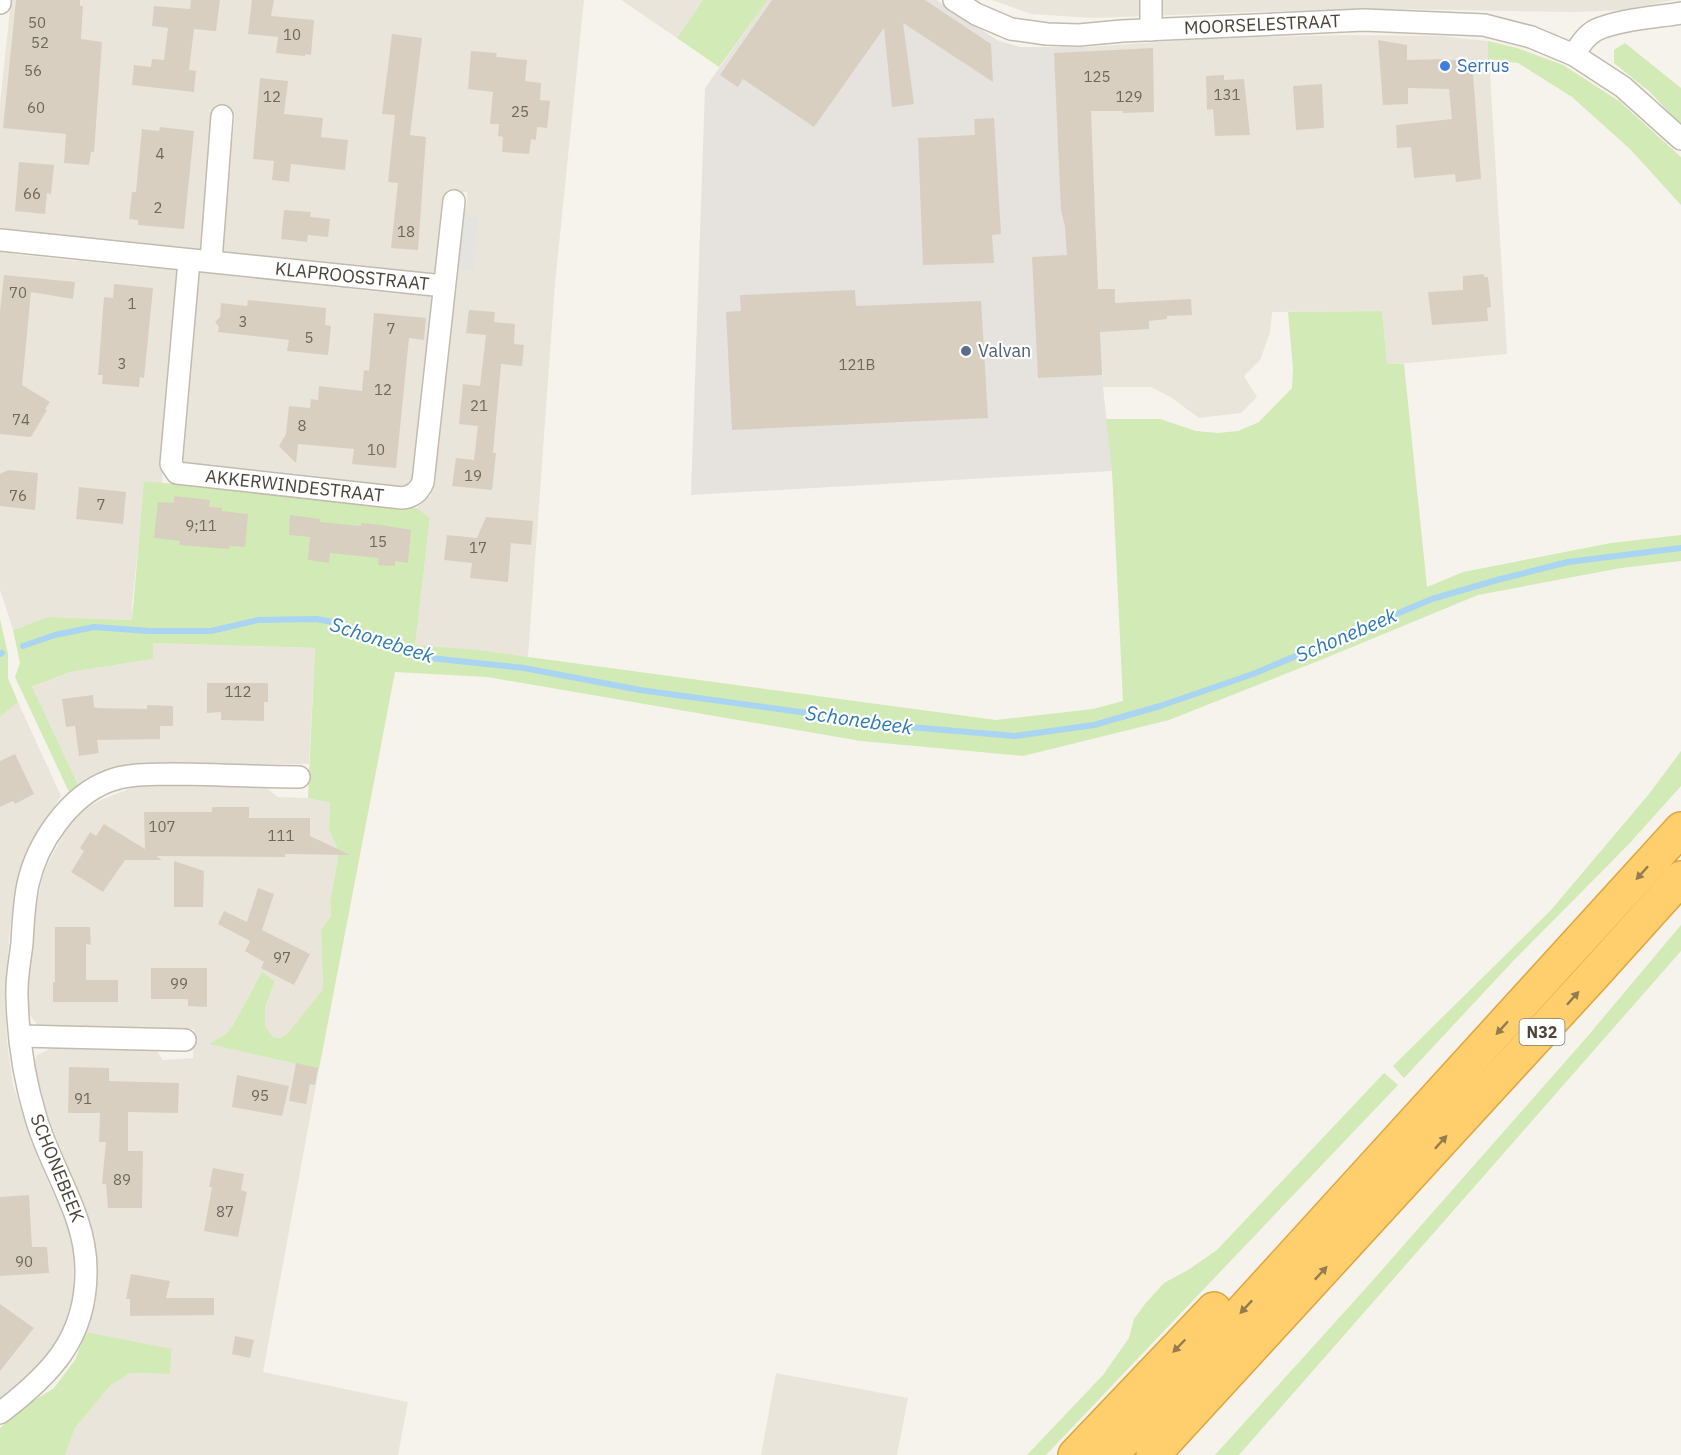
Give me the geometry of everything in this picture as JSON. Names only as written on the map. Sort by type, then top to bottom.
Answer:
[{"type":"highway","name":"N32","points":[[1111,1455],[1681,829]]},
{"type":"highway","name":"N32","points":[[1153,1455],[1681,878]]},
{"type":"highway","points":[[1075,1455],[1350,1168],[1385,1156]]},
{"type":"street","name":"MOORSELESTRAAT","points":[[954,0],[976,14],[1011,29],[1079,35],[1364,20],[1484,25],[1531,37],[1574,55],[1623,87],[1681,139]]},
{"type":"street","points":[[1150,0],[1151,30]]},
{"type":"street","points":[[1574,55],[1580,44],[1595,30],[1614,24],[1681,13]]},
{"type":"street","points":[[211,261],[222,116]]},
{"type":"street","name":"KLAPROOSSTRAAT","points":[[0,240],[444,286],[454,201]]},
{"type":"street","name":"AKKERWINDESTRAAT","points":[[189,261],[179,360],[172,468],[177,473],[402,498],[415,494],[423,482],[444,286]]},
{"type":"street","name":"SCHONEBEEK","points":[[0,1413],[30,1390],[54,1366],[71,1341],[82,1306],[87,1272],[82,1230],[36,1120],[23,1070],[16,995],[28,883],[41,848],[71,805],[87,791],[110,781],[133,775],[218,774],[299,777]]},
{"type":"street","points":[[20,1036],[185,1040]]},
{"type":"shaded area","points":[[11,0],[584,0],[555,284],[528,657],[415,645],[430,518],[417,508],[431,495],[459,214],[467,205],[467,192],[448,192],[441,266],[429,275],[225,254],[221,245],[235,115],[215,112],[204,245],[193,253],[0,231],[0,104]]},
{"type":"shaded area","points":[[621,0],[703,0],[677,38]]},
{"type":"shaded area","points":[[768,0],[937,0],[997,40],[1020,47],[1087,47],[1103,387],[1112,471],[691,495],[705,88]]},
{"type":"shaded area","points":[[992,0],[1674,0],[1623,10],[1575,12],[1395,9],[1092,18],[1031,14]]},
{"type":"shaded area","points":[[1346,35],[1441,36],[1488,41],[1507,354],[1387,365],[1382,311],[1272,312],[1270,333],[1260,360],[1244,376],[1257,397],[1241,413],[1199,418],[1172,398],[1151,387],[1103,387],[1087,47],[1216,38]]},
{"type":"shaded area","points":[[459,214],[479,216],[473,271],[453,269]]},
{"type":"shaded area","points":[[0,247],[7,248],[13,254],[77,261],[78,255],[85,256],[84,261],[148,268],[154,263],[168,264],[179,273],[162,483],[145,481],[132,605],[133,620],[48,617],[13,630],[0,590]]},
{"type":"shaded area","points":[[207,268],[220,270],[224,275],[281,281],[282,276],[289,277],[289,282],[341,288],[342,282],[349,283],[348,289],[401,294],[408,289],[425,290],[434,302],[416,481],[405,491],[182,468],[176,458],[193,274]]},
{"type":"shaded area","points":[[153,643],[315,648],[309,764],[147,764],[79,787],[31,688],[70,672],[153,659]]},
{"type":"shaded area","points":[[18,702],[61,796],[33,839],[22,865],[10,927],[5,1001],[7,1041],[13,1085],[44,1173],[67,1222],[74,1256],[73,1294],[63,1332],[47,1360],[0,1404],[0,717]]},
{"type":"shaded area","points":[[264,786],[278,797],[308,798],[330,803],[329,830],[337,848],[338,859],[330,902],[331,916],[321,930],[323,989],[288,1033],[281,1038],[273,1037],[265,1026],[265,1007],[275,981],[262,972],[233,1025],[226,1034],[210,1044],[319,1069],[263,1372],[408,1402],[398,1455],[65,1455],[75,1428],[110,1386],[130,1373],[170,1374],[172,1350],[86,1332],[94,1297],[94,1250],[91,1225],[45,1117],[33,1066],[37,1055],[57,1045],[150,1042],[163,1060],[193,1058],[194,1029],[39,1027],[29,1014],[27,985],[34,915],[44,871],[69,823],[82,810],[134,787]]},
{"type":"shaded area","points":[[776,1373],[908,1398],[897,1455],[761,1455]]},
{"type":"green space","points":[[703,0],[768,0],[719,67],[677,38]]},
{"type":"green space","points":[[1488,41],[1517,48],[1563,65],[1619,101],[1681,157],[1681,205],[1630,149],[1572,97],[1518,63],[1488,59]]},
{"type":"green space","points":[[1625,43],[1681,88],[1681,125],[1650,92],[1614,63],[1614,50]]},
{"type":"green space","points":[[1382,311],[1387,364],[1404,364],[1427,587],[1463,572],[1611,543],[1681,535],[1681,561],[1621,568],[1478,595],[1169,720],[1023,756],[861,741],[487,677],[395,672],[319,1069],[209,1044],[226,1034],[233,1025],[262,972],[275,981],[265,1007],[265,1026],[273,1037],[281,1038],[288,1033],[323,989],[321,930],[331,916],[330,902],[338,859],[337,848],[329,830],[330,803],[308,798],[315,648],[153,643],[153,659],[70,672],[32,687],[79,787],[70,794],[15,677],[20,663],[13,630],[48,617],[132,620],[144,481],[417,508],[430,518],[415,645],[477,650],[996,720],[1093,709],[1123,701],[1112,471],[1106,419],[1160,419],[1196,431],[1218,433],[1238,431],[1259,422],[1292,388],[1293,369],[1288,312]]},
{"type":"green space","points":[[0,619],[8,654],[8,678],[18,702],[0,717]]},
{"type":"green space","points":[[1681,751],[1681,786],[1628,845],[1515,959],[1404,1078],[1393,1066],[1551,910],[1649,794]]},
{"type":"green space","points":[[1681,925],[1681,951],[1239,1455],[1215,1455],[1587,1037]]},
{"type":"green space","points":[[1384,1073],[1398,1085],[1046,1455],[1027,1455],[1103,1375],[1129,1338],[1134,1319],[1164,1283],[1217,1250]]},
{"type":"green space","points":[[86,1332],[172,1349],[170,1374],[130,1373],[110,1386],[75,1428],[65,1455],[0,1455],[0,1428],[27,1405],[54,1388],[75,1360]]},
{"type":"building","points":[[16,0],[80,0],[80,6],[83,6],[81,39],[102,42],[94,152],[91,152],[89,165],[64,163],[66,134],[3,128]]},
{"type":"building","points":[[191,0],[220,0],[216,31],[194,29],[189,70],[196,71],[194,92],[132,85],[134,65],[151,67],[152,59],[164,60],[168,28],[152,26],[154,6],[190,9]]},
{"type":"building","points":[[252,0],[274,0],[271,16],[314,20],[311,55],[276,53],[278,37],[248,34]]},
{"type":"building","points":[[772,0],[925,0],[991,44],[993,82],[903,23],[914,104],[892,107],[884,28],[814,127],[743,79],[738,87],[720,75]]},
{"type":"building","points":[[392,34],[422,38],[410,135],[426,137],[418,250],[391,248],[398,183],[388,182],[395,115],[382,114]]},
{"type":"building","points":[[1378,40],[1407,45],[1407,60],[1472,61],[1481,179],[1456,182],[1455,174],[1414,178],[1411,147],[1397,148],[1396,125],[1452,119],[1449,89],[1408,88],[1408,104],[1383,105]]},
{"type":"building","points":[[1153,48],[1154,112],[1091,111],[1098,289],[1115,289],[1115,303],[1191,299],[1192,315],[1167,316],[1167,319],[1149,321],[1149,329],[1100,332],[1102,375],[1038,378],[1032,257],[1067,255],[1065,226],[1061,210],[1054,53]]},
{"type":"building","points":[[471,51],[497,53],[496,57],[527,60],[525,81],[541,83],[540,100],[550,101],[547,128],[537,127],[536,140],[531,139],[529,154],[502,152],[503,137],[498,136],[499,124],[490,124],[493,92],[468,89]]},
{"type":"building","points":[[1224,75],[1224,80],[1244,79],[1250,135],[1215,136],[1213,109],[1207,110],[1206,76]]},
{"type":"building","points":[[260,78],[288,81],[284,114],[323,118],[321,137],[348,140],[345,170],[291,164],[289,182],[272,180],[274,161],[253,159]]},
{"type":"building","points":[[1322,84],[1324,128],[1296,130],[1293,86]]},
{"type":"building","points":[[994,118],[1001,234],[992,235],[994,263],[923,265],[918,138],[975,135],[974,119]]},
{"type":"building","points":[[160,127],[194,131],[184,229],[138,225],[138,220],[129,219],[132,192],[136,192],[142,129],[159,131]]},
{"type":"building","points":[[19,162],[54,165],[51,194],[47,193],[45,214],[15,211]]},
{"type":"building","points":[[284,210],[311,212],[310,217],[330,219],[328,237],[308,235],[307,242],[281,239]]},
{"type":"building","points":[[1484,274],[1484,277],[1488,277],[1491,307],[1487,308],[1488,321],[1432,325],[1428,292],[1463,290],[1463,276]]},
{"type":"building","points":[[4,275],[75,282],[73,299],[31,292],[22,385],[50,402],[31,437],[0,434],[0,312]]},
{"type":"building","points":[[114,284],[153,288],[144,378],[140,377],[139,387],[102,384],[103,375],[98,375],[104,297],[113,298]]},
{"type":"building","points":[[855,290],[856,306],[981,301],[988,418],[732,430],[726,312],[741,311],[740,295]]},
{"type":"building","points":[[248,300],[326,308],[325,325],[331,326],[328,355],[287,351],[289,340],[218,332],[219,327],[215,322],[220,317],[221,303],[247,306]]},
{"type":"building","points":[[469,310],[495,312],[494,322],[515,324],[514,344],[524,345],[522,366],[501,364],[492,490],[452,486],[456,458],[474,460],[478,426],[459,424],[463,384],[480,386],[486,335],[466,333]]},
{"type":"building","points":[[374,313],[426,318],[424,340],[409,338],[396,468],[352,464],[354,449],[298,444],[296,463],[279,446],[286,434],[289,406],[310,408],[311,399],[318,400],[319,386],[362,391],[364,370],[369,371]]},
{"type":"building","points":[[8,470],[38,473],[35,510],[0,506],[0,474]]},
{"type":"building","points":[[79,487],[126,492],[123,524],[76,519]]},
{"type":"building","points":[[174,496],[210,500],[209,507],[248,514],[245,547],[230,546],[229,549],[179,545],[180,541],[154,538],[158,502],[174,503]]},
{"type":"building","points":[[290,515],[320,519],[320,522],[361,526],[361,523],[411,530],[408,563],[395,561],[395,566],[378,565],[379,558],[330,553],[329,563],[308,560],[310,537],[289,535]]},
{"type":"building","points":[[486,517],[533,521],[531,545],[511,543],[508,582],[470,578],[472,563],[444,560],[447,535],[477,538]]},
{"type":"building","points":[[207,683],[268,683],[268,702],[264,702],[264,721],[221,720],[221,712],[207,713]]},
{"type":"building","points":[[93,695],[94,707],[98,708],[147,709],[147,705],[173,706],[173,726],[160,726],[160,739],[97,740],[99,753],[79,756],[75,726],[66,727],[62,699]]},
{"type":"building","points":[[15,754],[34,794],[15,804],[13,801],[0,807],[0,761]]},
{"type":"building","points":[[212,807],[249,807],[249,818],[310,818],[310,836],[350,855],[156,856],[162,860],[125,860],[103,892],[71,872],[84,851],[80,848],[90,832],[96,836],[104,824],[145,849],[144,812],[212,812]]},
{"type":"building","points":[[174,861],[204,871],[203,907],[174,907]]},
{"type":"building","points":[[258,888],[274,894],[262,930],[310,954],[294,985],[261,968],[264,962],[245,951],[250,941],[218,924],[224,911],[247,922]]},
{"type":"building","points":[[55,927],[90,927],[91,945],[86,944],[86,980],[118,980],[118,1002],[53,1002]]},
{"type":"building","points":[[151,968],[207,968],[207,1007],[188,1006],[188,999],[151,999]]},
{"type":"building","points":[[296,1063],[318,1068],[315,1085],[310,1084],[306,1104],[289,1101]]},
{"type":"building","points":[[69,1067],[109,1068],[109,1081],[179,1083],[178,1113],[128,1112],[128,1151],[143,1151],[142,1208],[108,1208],[106,1184],[102,1184],[106,1142],[99,1142],[100,1113],[68,1113]]},
{"type":"building","points":[[237,1075],[289,1086],[282,1116],[232,1107]]},
{"type":"building","points":[[213,1168],[244,1174],[241,1190],[247,1192],[238,1237],[204,1231]]},
{"type":"building","points":[[29,1195],[32,1247],[47,1247],[49,1273],[0,1276],[0,1197]]},
{"type":"building","points":[[131,1274],[170,1281],[166,1298],[214,1298],[214,1315],[130,1316],[130,1299],[126,1299]]},
{"type":"building","points":[[0,1304],[34,1328],[0,1371]]},
{"type":"building","points":[[235,1336],[254,1340],[250,1358],[232,1354]]},
{"type":"waterway","name":"Schonebeek","points":[[23,646],[55,635],[94,627],[149,631],[211,631],[258,620],[316,619],[339,623],[396,648],[430,658],[524,668],[640,690],[909,727],[1015,736],[1094,725],[1160,706],[1253,674],[1432,599],[1497,580],[1568,562],[1681,548]]},
{"type":"place","name":"Serrus","points":[[1445,66]]},
{"type":"place","name":"Valvan","points":[[966,351]]}]
